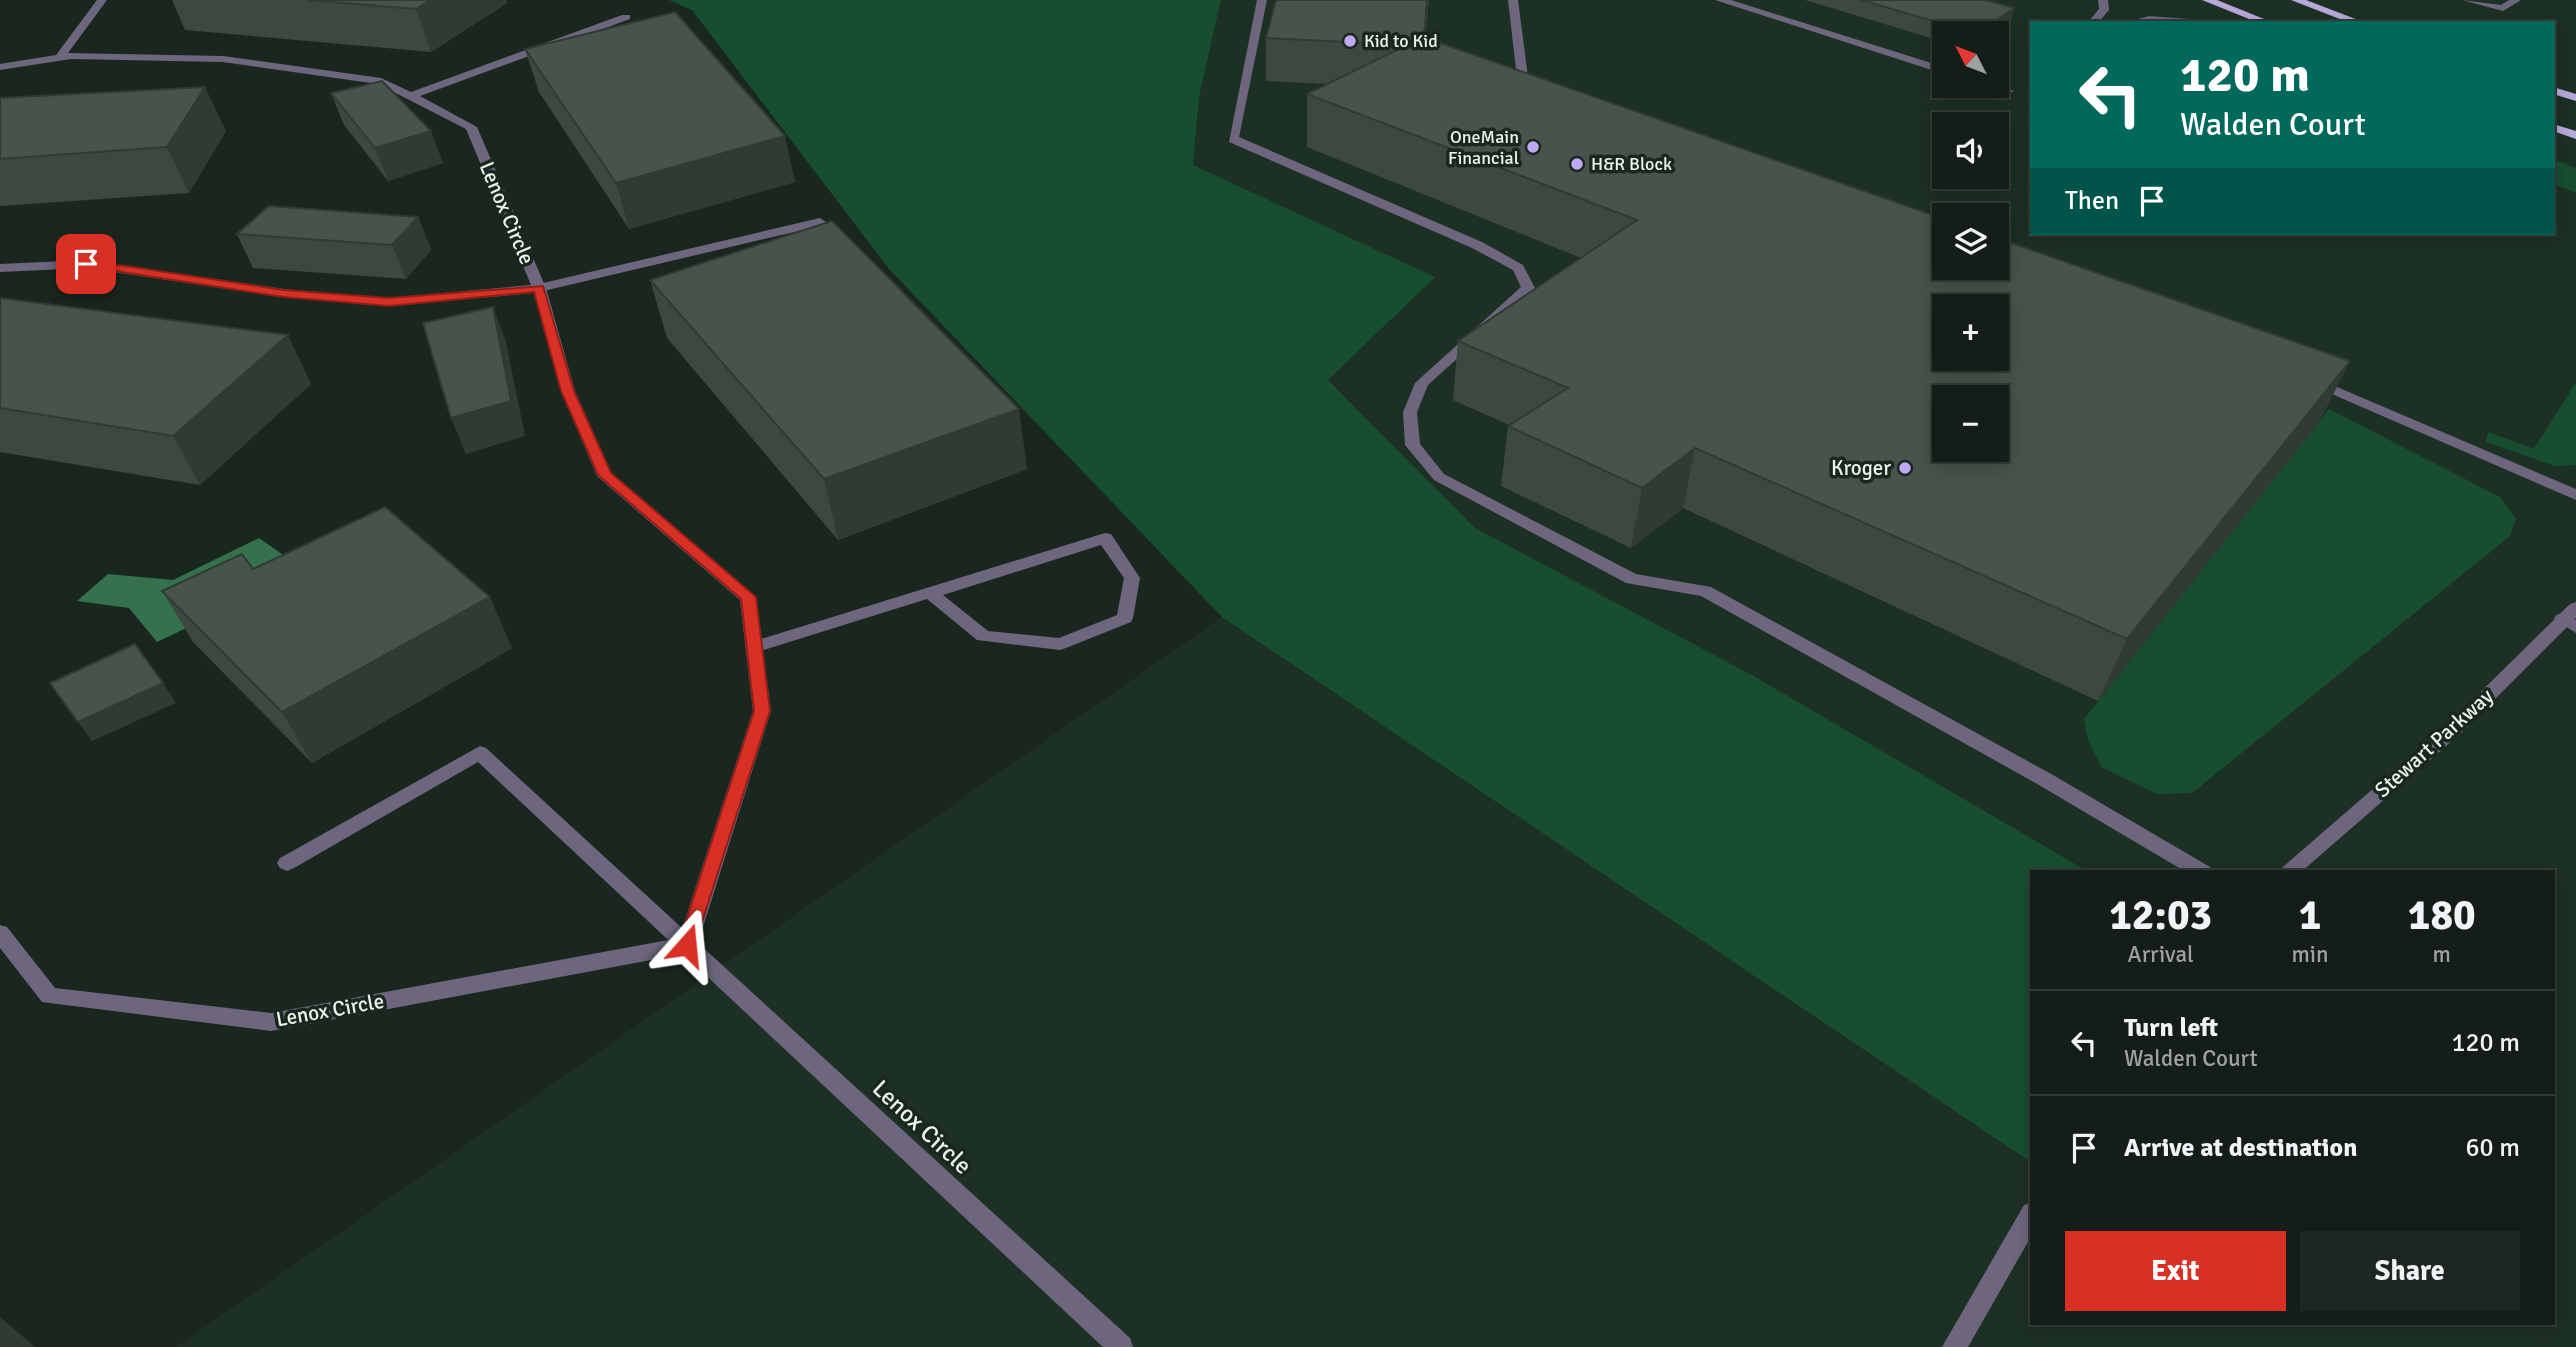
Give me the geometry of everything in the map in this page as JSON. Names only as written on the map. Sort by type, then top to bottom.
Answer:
[{"type":"main road","points":[[2207,0],[2264,21]]},
{"type":"main road","points":[[2296,0],[2355,21]]},
{"type":"main road","points":[[2555,91],[2576,98]]},
{"type":"main road","points":[[2555,128],[2576,135]]},
{"type":"street","points":[[59,58],[102,0]]},
{"type":"street","points":[[1262,0],[1233,139],[1477,244],[1518,268],[1528,288],[1422,383],[1410,412],[1413,445],[1439,477],[1632,579],[1705,591],[2046,780],[2200,870]]},
{"type":"street","points":[[1513,0],[1524,87],[1537,92]]},
{"type":"street","points":[[1720,0],[1932,67]]},
{"type":"street","points":[[2094,21],[2104,10],[2103,0]]},
{"type":"street","points":[[2467,0],[2503,8],[2516,0]]},
{"type":"street","points":[[410,96],[625,17]]},
{"type":"street","points":[[2138,21],[2176,21]]},
{"type":"street","name":"Lenox Circle","points":[[0,67],[59,58],[223,59],[381,81],[471,127],[539,288],[568,391],[605,475],[748,597],[762,711],[687,945]]},
{"type":"street","points":[[0,268],[86,264],[284,293],[389,302],[539,288],[820,222]]},
{"type":"street","points":[[2304,377],[2576,495]]},
{"type":"street","points":[[754,647],[1105,538],[1132,578],[1125,618],[1060,644],[983,636],[930,593]]},
{"type":"street","name":"Stewart Parkway","points":[[2289,870],[2455,728],[2571,618]]},
{"type":"street","points":[[287,863],[481,753],[687,945]]},
{"type":"street","name":"Lenox Circle","points":[[0,933],[49,996],[271,1022],[687,945]]},
{"type":"street","name":"Lenox Circle","points":[[687,945],[1121,1347]]},
{"type":"street","points":[[1954,1347],[2030,1216]]},
{"type":"shaded area","points":[[669,0],[1221,0],[1199,97],[1193,165],[1435,277],[1328,380],[1475,528],[1752,675],[2085,870],[2030,870],[2030,1162],[1222,617],[889,269],[692,10]]},
{"type":"shaded area","points":[[1221,0],[2576,0],[2576,1347],[176,1347],[1222,617],[2030,1162],[2030,1325],[2555,1325],[2555,870],[2085,870],[1752,675],[1475,528],[1327,380],[1434,277],[1193,165],[1199,97]]},
{"type":"shaded area","points":[[2555,160],[2576,168],[2576,193],[2555,185]]},
{"type":"shaded area","points":[[2576,382],[2576,465],[2555,466],[2486,442],[2488,432],[2534,449]]},
{"type":"shaded area","points":[[2329,409],[2500,497],[2516,519],[2510,536],[2192,793],[2157,794],[2101,767],[2088,740],[2084,719]]},
{"type":"shaded area","points":[[259,538],[306,571],[157,642],[129,608],[77,601],[108,574],[173,580]]},
{"type":"building","points":[[308,0],[431,0],[416,9]]},
{"type":"building","points":[[1276,0],[1427,0],[1424,37],[1407,45],[1266,38]]},
{"type":"building","points":[[1861,0],[1986,0],[2014,8],[1996,21],[1933,21]]},
{"type":"building","points":[[675,12],[785,136],[616,183],[525,49]]},
{"type":"building","name":"Kroger","points":[[1423,37],[1932,215],[1932,280],[2009,280],[2009,242],[2350,361],[2127,639],[1695,448],[1642,488],[1508,426],[1568,388],[1458,341],[1637,220],[1307,94]]},
{"type":"building","points":[[382,81],[431,131],[375,148],[331,93]]},
{"type":"building","points":[[205,87],[167,147],[0,159],[0,98]]},
{"type":"building","points":[[269,206],[418,217],[392,245],[237,234]]},
{"type":"building","points":[[832,221],[1019,409],[824,479],[650,280]]},
{"type":"building","points":[[0,298],[288,335],[173,436],[0,408]]},
{"type":"building","points":[[493,307],[511,401],[451,418],[423,323]]},
{"type":"building","points":[[385,507],[490,597],[282,712],[162,591],[242,554],[253,569]]},
{"type":"building","points":[[135,644],[163,683],[78,722],[50,683]]},
{"type":"place","name":"Kid to Kid","points":[[1350,41]]},
{"type":"place","name":"OneMain Financial","points":[[1533,147]]},
{"type":"place","name":"H&R Block","points":[[1577,164]]},
{"type":"place","name":"Kroger","points":[[1905,468]]},
{"type":"route","points":[[86,264],[284,293],[389,302],[539,288],[568,391],[605,475],[748,597],[762,711],[687,945]]}]
